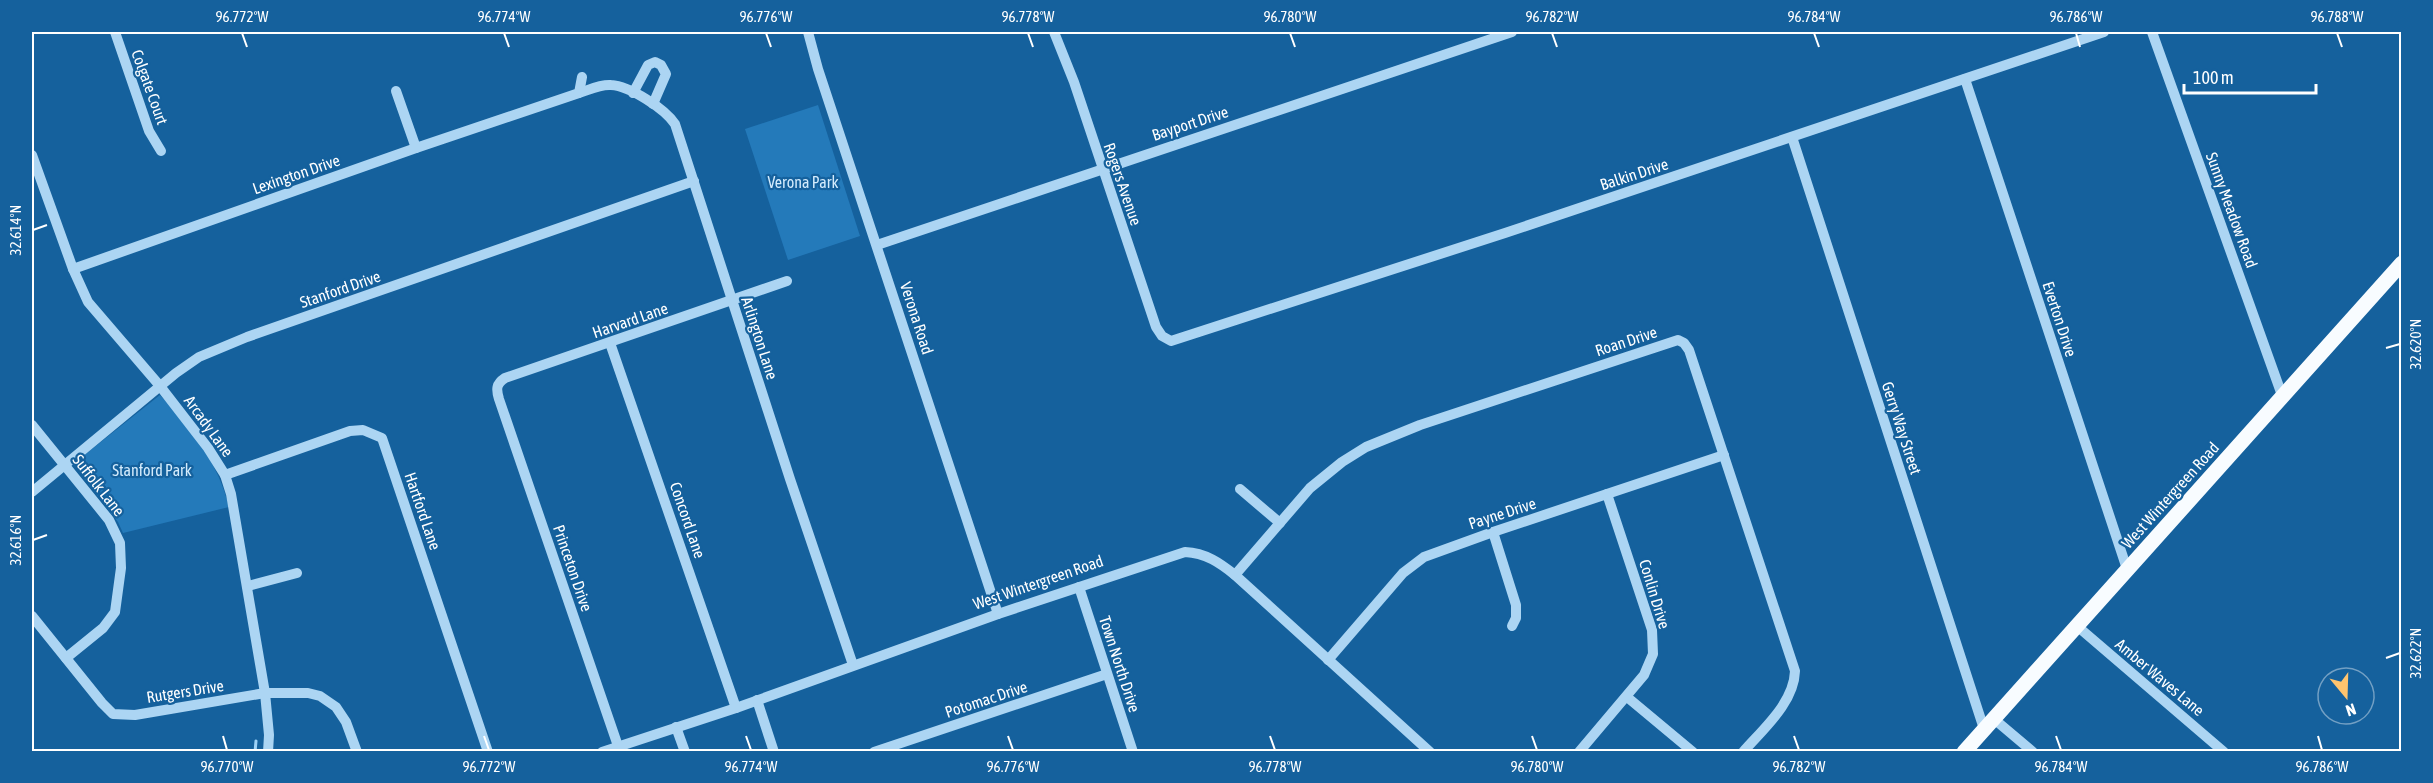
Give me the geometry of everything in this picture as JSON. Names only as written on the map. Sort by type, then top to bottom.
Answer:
[{"type":"main road","name":"West Wintergreen Road","points":[[1964,752],[2402,263]]},
{"type":"street","name":"Colgate Court","points":[[115,32],[149,131],[161,151]]},
{"type":"street","name":"Verona Road","points":[[808,32],[818,69],[998,614]]},
{"type":"street","name":"Rogers Avenue","points":[[1054,32],[1074,82],[1156,327],[1162,336],[1172,341]]},
{"type":"street","name":"Bayport Drive","points":[[877,245],[1512,32]]},
{"type":"street","name":"Balkin Drive","points":[[1172,341],[2104,32]]},
{"type":"street","name":"Sunny Meadow Road","points":[[2152,32],[2283,398]]},
{"type":"street","points":[[633,93],[648,65],[655,62],[661,64],[666,74],[653,104]]},
{"type":"street","points":[[579,93],[582,77]]},
{"type":"street","name":"Everton Drive","points":[[1965,79],[2127,569]]},
{"type":"street","name":"Arlington Lane","points":[[531,110],[603,85],[612,85],[633,93],[666,112],[675,124],[853,665]]},
{"type":"street","points":[[396,91],[416,148]]},
{"type":"street","name":"Lexington Drive","points":[[73,269],[416,148],[531,110]]},
{"type":"street","name":"Gerry Way Street","points":[[1792,137],[1989,724]]},
{"type":"street","name":"Arcady Lane","points":[[32,155],[73,269],[88,302],[160,386],[208,448],[225,475],[231,494],[248,586],[265,693],[269,735],[268,752]]},
{"type":"street","name":"Stanford Drive","points":[[32,492],[160,386],[199,357],[247,337],[694,182]]},
{"type":"street","name":"Harvard Lane","points":[[499,399],[496,389],[498,383],[505,378],[787,281]]},
{"type":"street","name":"Roan Drive","points":[[1235,575],[1310,488],[1342,462],[1366,447],[1420,425],[1678,340],[1684,343],[1689,350],[1795,671],[1795,682],[1785,702],[1743,752]]},
{"type":"street","name":"Concord Lane","points":[[610,343],[736,708]]},
{"type":"street","name":"Princeton Drive","points":[[499,399],[618,746]]},
{"type":"street","name":"Suffolk Lane","points":[[32,425],[109,520],[116,532],[122,556],[119,593],[111,621],[66,658]]},
{"type":"street","name":"Hartford Lane","points":[[225,475],[350,431],[363,430],[382,438],[488,752]]},
{"type":"street","name":"Payne Drive","points":[[1328,660],[1403,573],[1433,553],[1724,455]]},
{"type":"street","points":[[1240,489],[1280,523]]},
{"type":"street","name":"Conlin Drive","points":[[1579,752],[1627,697],[1650,664],[1654,643],[1652,630],[1607,494]]},
{"type":"street","points":[[1493,532],[1516,604],[1516,618],[1512,626]]},
{"type":"street","name":"West Wintergreen Road","points":[[602,752],[736,708],[998,614],[1185,552],[1198,553],[1207,557],[1235,575],[1430,752]]},
{"type":"street","points":[[248,586],[297,573]]},
{"type":"street","name":"Town North Drive","points":[[1079,587],[1133,752]]},
{"type":"street","name":"Rutgers Drive","points":[[32,616],[107,710],[120,715],[265,693],[308,693],[331,703],[346,722],[357,752]]},
{"type":"street","name":"Amber Waves Lane","points":[[2077,626],[2224,752]]},
{"type":"street","name":"Potomac Drive","points":[[874,752],[1107,674]]},
{"type":"street","points":[[1627,697],[1693,752]]},
{"type":"street","points":[[757,700],[774,752]]},
{"type":"street","points":[[1989,724],[2033,752]]},
{"type":"street","points":[[676,727],[685,752]]},
{"type":"green space","name":"Verona Park","points":[[818,105],[860,236],[788,260],[745,129]]},
{"type":"green space","name":"Stanford Park","points":[[160,395],[182,420],[211,461],[229,507],[123,533],[118,522],[73,464]]},
{"type":"waterway","points":[[255,752],[256,741]]}]
